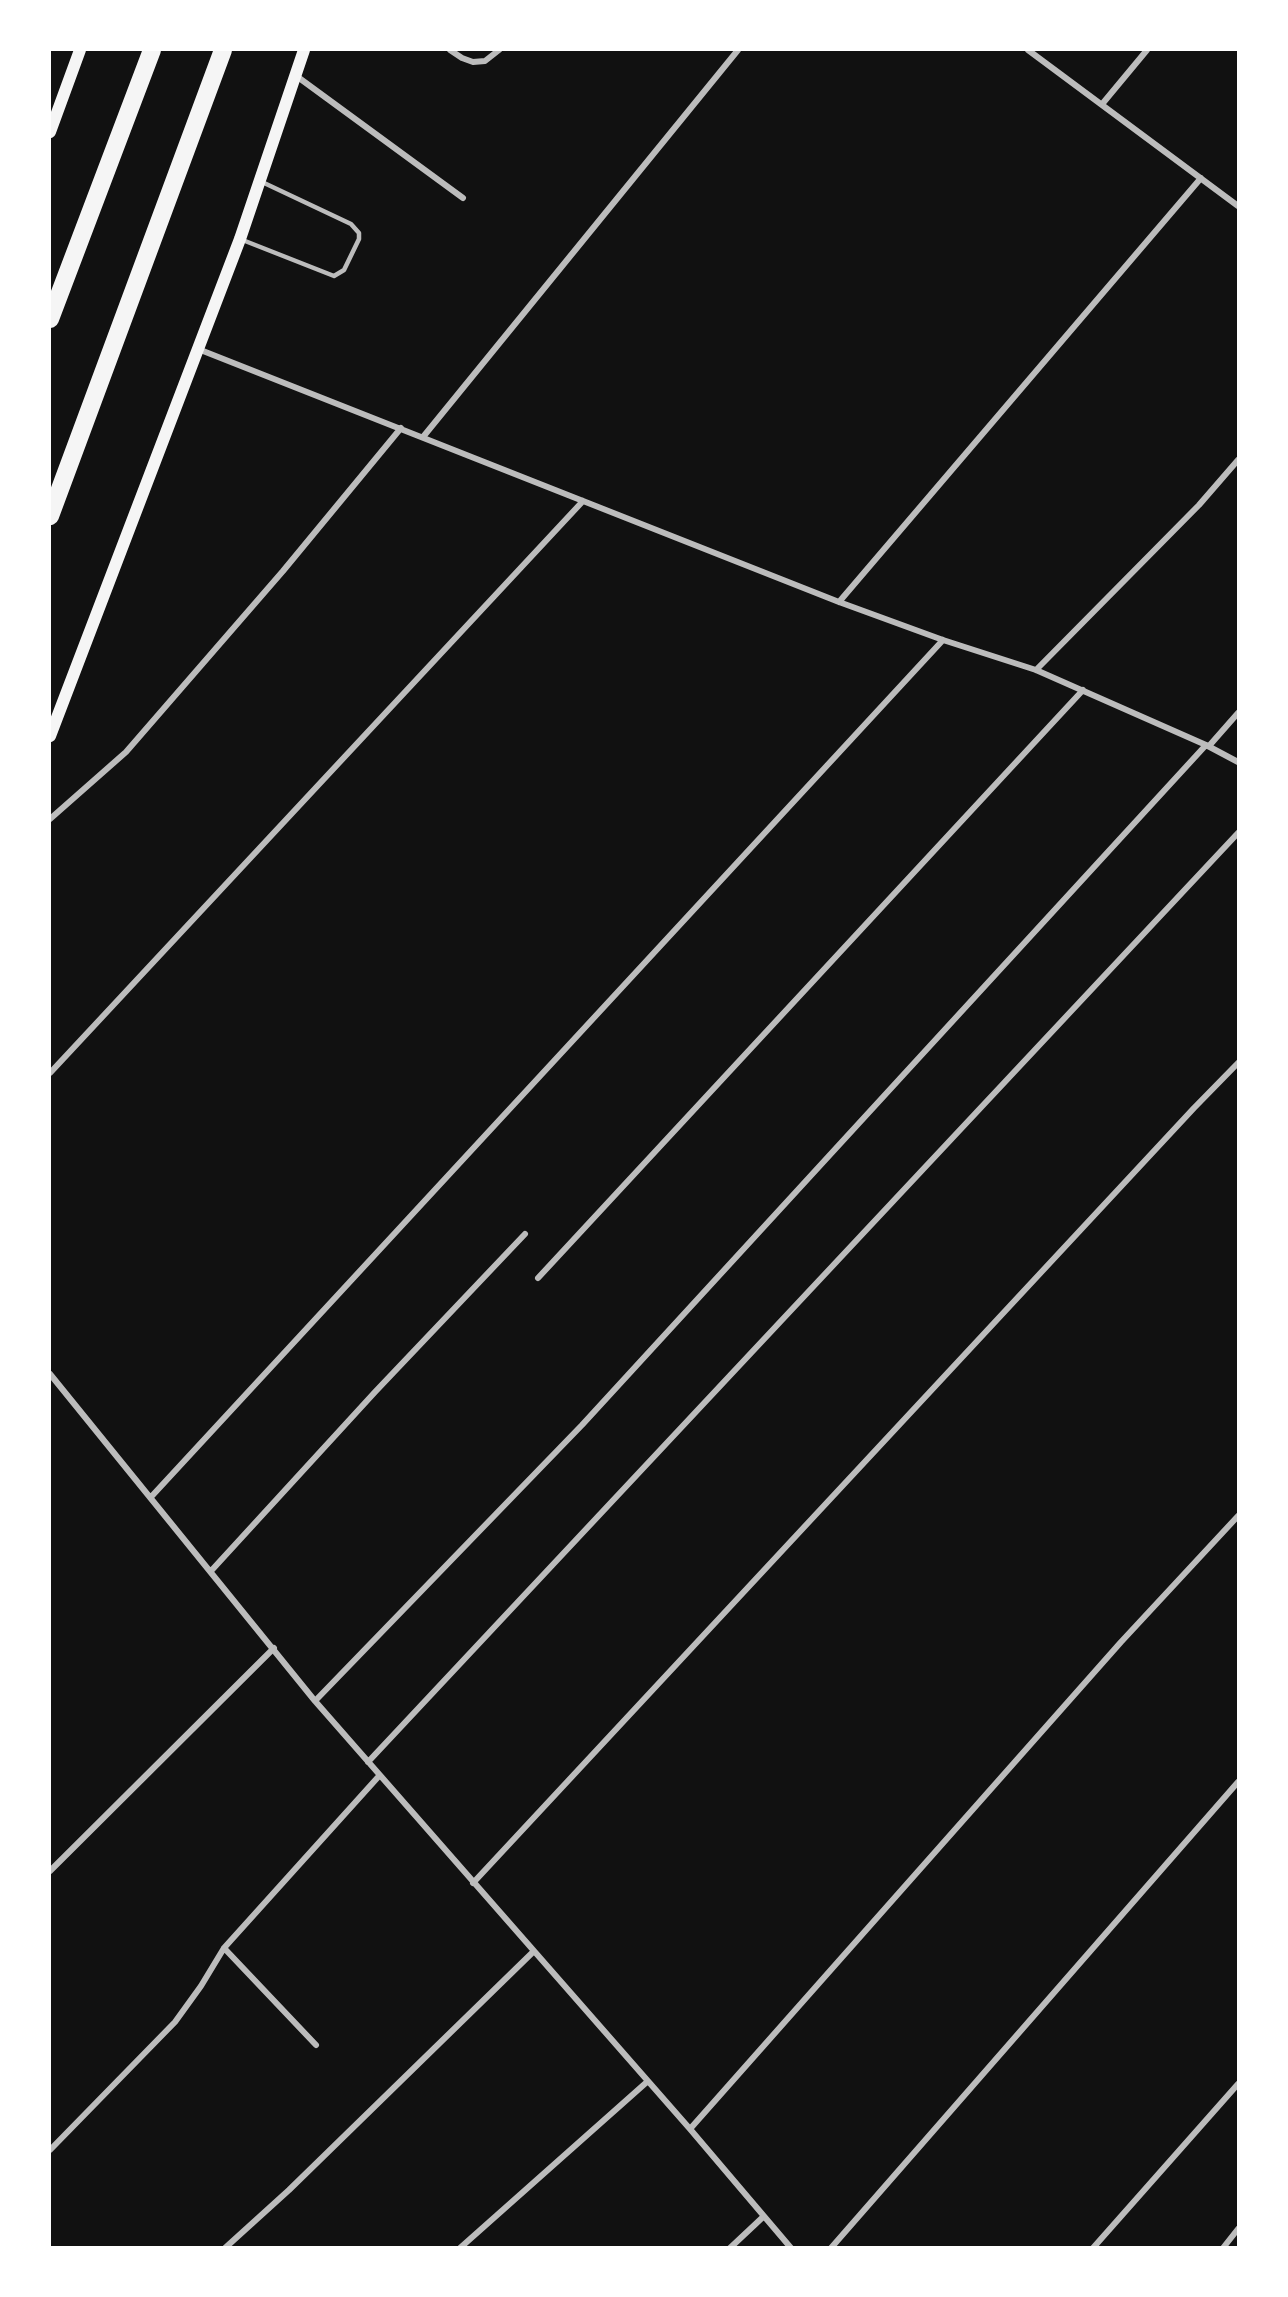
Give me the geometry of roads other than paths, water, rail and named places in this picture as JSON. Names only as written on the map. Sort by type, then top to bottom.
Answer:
[{"type":"highway","points":[[50,319],[152,50]]},
{"type":"highway","points":[[50,516],[223,50]]},
{"type":"main road","points":[[50,132],[80,50]]},
{"type":"main road","points":[[50,736],[240,239],[304,50]]},
{"type":"street","points":[[450,50],[473,62],[485,61],[499,50]]},
{"type":"street","points":[[423,437],[738,50]]},
{"type":"street","points":[[1028,50],[1239,206]]},
{"type":"street","points":[[1103,104],[1147,50]]},
{"type":"street","points":[[295,75],[463,198]]},
{"type":"street","points":[[839,602],[1201,178]]},
{"type":"street","points":[[198,349],[839,602],[943,640],[1036,670],[1239,762]]},
{"type":"street","points":[[50,819],[126,752],[283,570],[401,428]]},
{"type":"street","points":[[1036,670],[1199,505],[1239,460]]},
{"type":"street","points":[[50,1073],[583,501]]},
{"type":"street","points":[[151,1497],[943,640]]},
{"type":"street","points":[[538,1278],[1083,690]]},
{"type":"street","points":[[315,1701],[582,1425],[1239,713]]},
{"type":"street","points":[[368,1762],[1239,833]]},
{"type":"street","points":[[473,1883],[1186,1117],[1239,1063]]},
{"type":"street","points":[[211,1571],[525,1234]]},
{"type":"street","points":[[50,1374],[315,1701],[791,2247]]},
{"type":"street","points":[[690,2129],[1120,1642],[1239,1516]]},
{"type":"street","points":[[50,1870],[274,1648]]},
{"type":"street","points":[[50,2150],[175,2022],[201,1986],[224,1948],[379,1776]]},
{"type":"street","points":[[831,2247],[1239,1782]]},
{"type":"street","points":[[224,1948],[316,2045]]},
{"type":"street","points":[[225,2247],[289,2190],[533,1952]]},
{"type":"street","points":[[460,2247],[648,2081]]},
{"type":"street","points":[[1093,2247],[1239,2084]]},
{"type":"street","points":[[730,2247],[764,2217]]},
{"type":"street","points":[[1223,2247],[1239,2229]]},
{"type":"lane","points":[[240,239],[328,276],[334,276],[344,270],[359,239],[356,228],[351,224],[260,181]]}]
